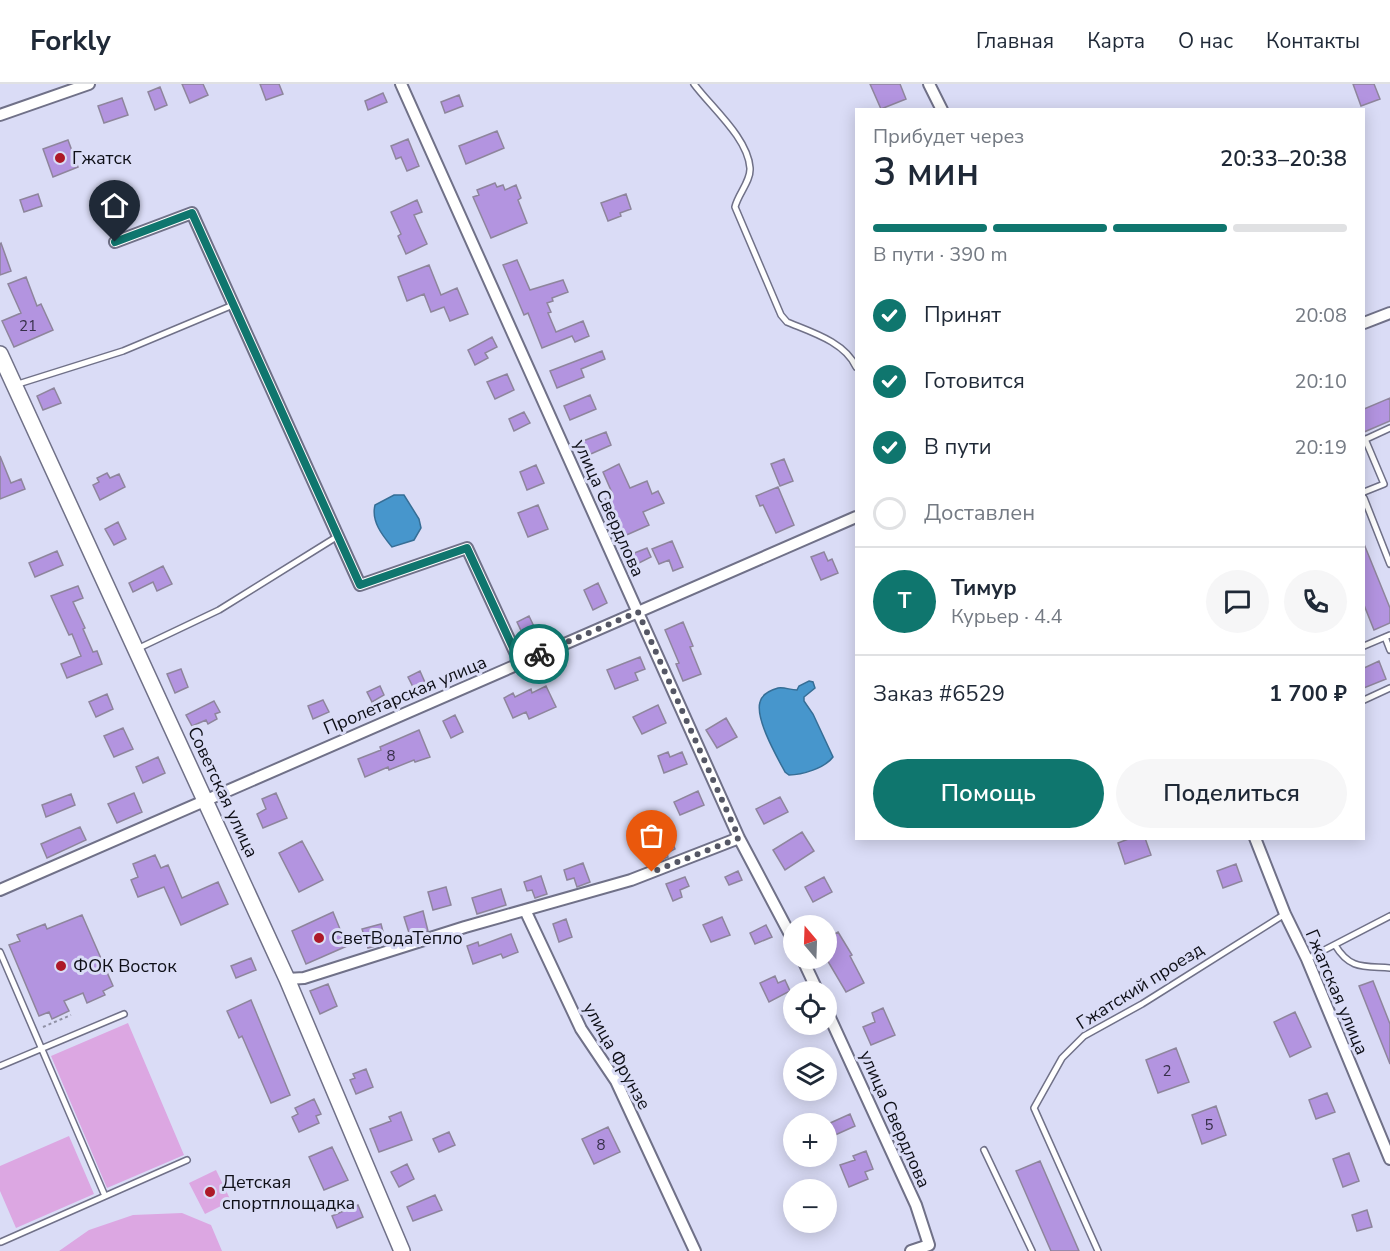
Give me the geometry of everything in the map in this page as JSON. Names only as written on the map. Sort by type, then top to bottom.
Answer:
[{"type":"main road","name":"Советская улица","points":[[0,354],[287,980],[402,1251]]},
{"type":"street","points":[[0,115],[89,84]]},
{"type":"street","name":"улица Свердлова","points":[[401,84],[739,838],[783,921]]},
{"type":"street","points":[[929,84],[941,108]]},
{"type":"street","points":[[115,242],[192,213],[360,585],[467,548],[520,663]]},
{"type":"street","points":[[1365,323],[1390,314]]},
{"type":"street","name":"Пролетарская улица","points":[[0,890],[855,517]]},
{"type":"street","points":[[287,980],[304,978],[465,927],[631,880],[739,838]]},
{"type":"street","name":"Гжатская улица","points":[[1256,840],[1285,914],[1307,959],[1390,1158]]},
{"type":"street","name":"улица Фрунзе","points":[[525,910],[581,1029],[616,1081],[695,1251]]},
{"type":"street","name":"улица Свердлова","points":[[837,1033],[916,1205],[930,1245],[911,1251]]},
{"type":"lane","points":[[694,84],[741,140],[751,169],[737,197],[735,207],[781,315],[787,322],[843,348],[855,364]]},
{"type":"lane","points":[[13,386],[123,351],[234,305]]},
{"type":"lane","points":[[1365,439],[1390,428]]},
{"type":"lane","points":[[1365,441],[1384,484],[1365,492]]},
{"type":"lane","points":[[1365,501],[1390,564]]},
{"type":"lane","points":[[136,650],[219,610],[338,536]]},
{"type":"lane","points":[[1365,646],[1388,636],[1390,650]]},
{"type":"lane","points":[[1365,700],[1390,688]]},
{"type":"lane","name":"Гжатский проезд","points":[[1098,1251],[1034,1107],[1062,1058],[1084,1036],[1142,1004],[1285,914]]},
{"type":"lane","points":[[1307,959],[1390,916]]},
{"type":"lane","points":[[1335,945],[1342,956],[1357,966],[1390,968]]},
{"type":"lane","points":[[0,952],[105,1196]]},
{"type":"lane","points":[[0,1066],[124,1014]]},
{"type":"lane","points":[[984,1150],[1032,1251]]},
{"type":"lane","points":[[1,1242],[187,1160]]},
{"type":"shaded area","points":[[128,1023],[184,1155],[107,1188],[51,1056]]},
{"type":"shaded area","points":[[69,1136],[94,1194],[16,1228],[0,1191],[0,1166]]},
{"type":"shaded area","name":"Детская спортплощадка","points":[[216,1170],[231,1201],[205,1214],[189,1183]]},
{"type":"shaded area","points":[[182,1213],[211,1225],[222,1251],[59,1251],[89,1230],[133,1215]]},
{"type":"water","points":[[394,495],[404,495],[419,519],[421,528],[414,540],[392,547],[378,528],[374,511],[375,505]]},
{"type":"water","points":[[809,681],[813,682],[815,688],[804,697],[804,701],[813,714],[833,757],[813,770],[789,775],[781,765],[764,728],[759,709],[760,702],[773,690],[781,688],[797,690],[799,686]]},
{"type":"building","points":[[182,84],[203,84],[208,95],[190,103]]},
{"type":"building","points":[[260,84],[279,84],[283,94],[266,100]]},
{"type":"building","points":[[870,84],[900,84],[906,99],[881,108]]},
{"type":"building","points":[[1353,84],[1374,84],[1380,99],[1361,106]]},
{"type":"building","points":[[160,87],[167,105],[155,110],[148,92]]},
{"type":"building","points":[[383,93],[387,102],[368,110],[365,101]]},
{"type":"building","points":[[459,95],[463,106],[445,113],[441,102]]},
{"type":"building","points":[[122,98],[128,115],[104,123],[98,106]]},
{"type":"building","points":[[497,131],[504,148],[466,164],[459,146]]},
{"type":"building","points":[[408,139],[419,166],[407,171],[401,157],[396,159],[391,146]]},
{"type":"building","name":"Гжатск","points":[[68,140],[78,167],[53,177],[43,149]]},
{"type":"building","points":[[495,183],[497,187],[503,185],[505,190],[516,185],[521,198],[518,200],[527,223],[491,238],[473,197],[479,195],[477,190]]},
{"type":"building","points":[[38,194],[42,206],[24,212],[20,200]]},
{"type":"building","points":[[626,194],[631,209],[608,221],[601,203]]},
{"type":"building","points":[[417,200],[422,212],[414,215],[427,244],[406,254],[398,236],[401,234],[391,212]]},
{"type":"building","points":[[0,244],[11,271],[0,275]]},
{"type":"building","points":[[517,260],[530,290],[563,280],[568,292],[552,298],[553,301],[547,303],[551,312],[548,313],[556,332],[583,321],[589,336],[575,342],[572,336],[542,348],[528,313],[524,315],[503,265]]},
{"type":"building","points":[[429,265],[441,295],[457,288],[468,314],[450,321],[444,307],[431,312],[424,294],[407,301],[398,277]]},
{"type":"building","points":[[26,277],[37,306],[41,304],[53,330],[14,347],[2,321],[21,313],[8,284]]},
{"type":"building","points":[[492,337],[497,347],[485,353],[488,358],[475,365],[468,350]]},
{"type":"building","points":[[602,351],[605,359],[581,369],[584,377],[557,388],[550,371]]},
{"type":"building","points":[[507,374],[514,390],[495,399],[487,382]]},
{"type":"building","points":[[54,388],[61,403],[43,410],[37,396]]},
{"type":"building","points":[[590,395],[596,409],[570,420],[564,406]]},
{"type":"building","points":[[1390,398],[1390,421],[1365,432],[1365,409]]},
{"type":"building","points":[[524,412],[530,423],[514,431],[509,419]]},
{"type":"building","points":[[606,432],[611,445],[584,457],[578,443]]},
{"type":"building","points":[[0,456],[11,483],[21,479],[25,489],[0,499]]},
{"type":"building","points":[[784,459],[793,481],[780,486],[771,464]]},
{"type":"building","points":[[619,464],[630,488],[647,481],[652,494],[658,491],[664,503],[643,512],[649,525],[622,537],[605,499],[613,495],[603,472]]},
{"type":"building","points":[[536,465],[544,483],[527,490],[520,472]]},
{"type":"building","points":[[107,473],[110,478],[119,474],[125,487],[100,500],[93,485],[99,482],[97,478]]},
{"type":"building","points":[[778,487],[794,525],[776,533],[763,505],[760,506],[756,496]]},
{"type":"building","points":[[538,505],[548,529],[528,537],[518,513]]},
{"type":"building","points":[[118,522],[126,539],[114,545],[105,529]]},
{"type":"building","points":[[672,541],[683,567],[673,571],[669,560],[659,564],[652,549]]},
{"type":"building","points":[[1365,546],[1390,608],[1390,623],[1374,630],[1365,608]]},
{"type":"building","points":[[647,548],[651,557],[637,564],[632,554]]},
{"type":"building","points":[[57,551],[63,565],[35,577],[29,563]]},
{"type":"building","points":[[824,552],[828,561],[832,559],[838,573],[821,580],[811,557]]},
{"type":"building","points":[[163,566],[172,584],[157,591],[153,582],[133,592],[129,583]]},
{"type":"building","points":[[598,583],[607,603],[593,610],[584,590]]},
{"type":"building","points":[[78,586],[83,598],[73,602],[93,652],[97,651],[102,664],[67,678],[61,664],[81,656],[51,596]]},
{"type":"building","points":[[529,616],[538,635],[526,641],[517,622]]},
{"type":"building","points":[[683,622],[701,674],[683,681],[676,664],[679,663],[665,630]]},
{"type":"building","points":[[640,657],[645,669],[635,673],[638,680],[615,689],[607,670]]},
{"type":"building","points":[[1379,661],[1386,679],[1365,688],[1365,668]]},
{"type":"building","points":[[181,669],[188,687],[175,693],[167,674]]},
{"type":"building","points":[[420,671],[427,687],[416,693],[408,677]]},
{"type":"building","points":[[380,686],[384,695],[372,702],[367,692]]},
{"type":"building","points":[[546,686],[556,707],[529,719],[526,712],[513,718],[504,698],[513,693],[515,697],[531,689],[532,693]]},
{"type":"building","points":[[107,694],[113,709],[96,717],[89,702]]},
{"type":"building","points":[[323,700],[329,712],[313,719],[308,706]]},
{"type":"building","points":[[214,701],[220,712],[215,714],[217,719],[208,724],[206,720],[192,726],[186,715]]},
{"type":"building","points":[[658,705],[666,723],[642,734],[633,717]]},
{"type":"building","points":[[455,715],[463,732],[451,738],[443,721]]},
{"type":"building","points":[[726,718],[737,737],[717,748],[706,730]]},
{"type":"building","points":[[123,728],[133,749],[114,757],[104,736]]},
{"type":"building","points":[[419,730],[430,757],[415,762],[414,760],[389,770],[388,767],[365,777],[358,759]]},
{"type":"building","points":[[668,752],[670,757],[682,752],[687,764],[664,773],[658,756]]},
{"type":"building","points":[[158,757],[165,773],[143,783],[136,767]]},
{"type":"building","points":[[698,791],[704,805],[680,815],[674,802]]},
{"type":"building","points":[[134,793],[142,812],[117,823],[108,804]]},
{"type":"building","points":[[276,793],[287,818],[263,828],[257,814],[266,809],[262,799]]},
{"type":"building","points":[[71,794],[75,805],[46,817],[42,805]]},
{"type":"building","points":[[780,797],[788,812],[764,824],[756,809]]},
{"type":"building","points":[[80,827],[86,840],[47,858],[41,844]]},
{"type":"building","points":[[802,832],[814,851],[785,870],[773,850]]},
{"type":"building","points":[[669,835],[675,849],[667,853],[668,857],[658,861],[651,842]]},
{"type":"building","points":[[1126,840],[1146,840],[1151,855],[1125,864],[1118,843]]},
{"type":"building","points":[[302,841],[323,880],[299,892],[279,853]]},
{"type":"building","points":[[155,855],[161,868],[168,865],[182,898],[218,882],[228,904],[181,925],[164,887],[138,897],[131,880],[138,877],[133,864]]},
{"type":"building","points":[[583,863],[590,882],[577,887],[574,878],[567,880],[564,870]]},
{"type":"building","points":[[1236,864],[1242,881],[1223,888],[1217,871]]},
{"type":"building","points":[[738,871],[742,880],[729,885],[725,877]]},
{"type":"building","points":[[541,876],[547,894],[535,898],[532,890],[527,891],[524,882]]},
{"type":"building","points":[[685,877],[689,886],[680,890],[682,897],[673,901],[666,884]]},
{"type":"building","points":[[824,877],[832,892],[813,902],[805,887]]},
{"type":"building","points":[[446,887],[451,905],[433,910],[428,892]]},
{"type":"building","points":[[501,889],[506,905],[477,914],[472,898]]},
{"type":"building","points":[[423,911],[428,931],[410,936],[404,917]]},
{"type":"building","name":"СветВодаТепло","points":[[333,912],[347,946],[306,964],[292,931]]},
{"type":"building","name":"ФОК Восток","points":[[82,915],[113,986],[103,991],[105,995],[87,1003],[83,993],[64,1001],[69,1011],[52,1019],[49,1012],[39,1016],[9,945],[20,941],[17,935],[45,924],[47,929]]},
{"type":"building","points":[[722,917],[730,935],[711,942],[703,925]]},
{"type":"building","points":[[566,919],[572,937],[559,942],[553,924]]},
{"type":"building","points":[[381,924],[386,943],[368,948],[362,929]]},
{"type":"building","points":[[766,925],[772,937],[755,944],[750,933]]},
{"type":"building","points":[[837,933],[852,955],[850,956],[864,983],[846,992],[832,969],[837,969]]},
{"type":"building","points":[[511,934],[518,952],[503,958],[501,954],[473,964],[467,946],[478,942],[479,946]]},
{"type":"building","points":[[251,958],[256,970],[236,978],[231,966]]},
{"type":"building","points":[[775,976],[778,983],[785,980],[783,981],[783,995],[769,1002],[760,983]]},
{"type":"building","points":[[1373,981],[1390,1024],[1390,1064],[1359,986]]},
{"type":"building","points":[[328,984],[337,1006],[320,1014],[310,991]]},
{"type":"building","points":[[251,1000],[290,1095],[271,1103],[242,1036],[239,1038],[227,1011]]},
{"type":"building","points":[[883,1008],[895,1035],[871,1045],[863,1027],[875,1022],[872,1013]]},
{"type":"building","points":[[1295,1012],[1311,1047],[1290,1057],[1274,1022]]},
{"type":"building","points":[[1176,1048],[1189,1082],[1158,1093],[1146,1060]]},
{"type":"building","points":[[366,1069],[373,1087],[356,1094],[350,1080],[355,1078],[353,1074]]},
{"type":"building","points":[[1327,1093],[1335,1112],[1316,1119],[1309,1100]]},
{"type":"building","points":[[314,1099],[321,1114],[316,1116],[319,1123],[299,1132],[292,1117],[298,1114],[295,1108]]},
{"type":"building","points":[[1216,1106],[1226,1135],[1202,1144],[1192,1115]]},
{"type":"building","points":[[401,1112],[412,1140],[379,1152],[370,1129],[391,1121],[389,1117]]},
{"type":"building","points":[[850,1114],[855,1126],[837,1134],[837,1120]]},
{"type":"building","points":[[608,1127],[620,1152],[594,1164],[582,1139]]},
{"type":"building","points":[[449,1132],[455,1145],[439,1152],[433,1139]]},
{"type":"building","points":[[332,1147],[348,1180],[324,1190],[309,1157]]},
{"type":"building","points":[[866,1151],[873,1169],[865,1172],[868,1179],[849,1187],[840,1165],[855,1160],[853,1156]]},
{"type":"building","points":[[1349,1153],[1359,1181],[1343,1187],[1333,1159]]},
{"type":"building","points":[[1040,1161],[1079,1251],[1051,1251],[1016,1171]]},
{"type":"building","points":[[407,1164],[414,1179],[399,1187],[391,1172]]},
{"type":"building","points":[[435,1195],[442,1210],[413,1221],[407,1207]]},
{"type":"building","points":[[358,1205],[363,1217],[337,1228],[332,1216]]},
{"type":"building","points":[[1367,1210],[1372,1227],[1357,1231],[1352,1215]]},
{"type":"way so far","points":[[539,654],[638,612],[739,838],[652,872]]},
{"type":"place","name":"Гжатск","points":[[60,158]]},
{"type":"place","name":"СветВодаТепло","points":[[319,938]]},
{"type":"place","name":"ФОК Восток","points":[[61,966]]},
{"type":"place","name":"Детская спортплощадка","points":[[210,1192]]},
{"type":"route","points":[[115,242],[192,213],[360,585],[467,548],[520,663],[539,654]]}]
